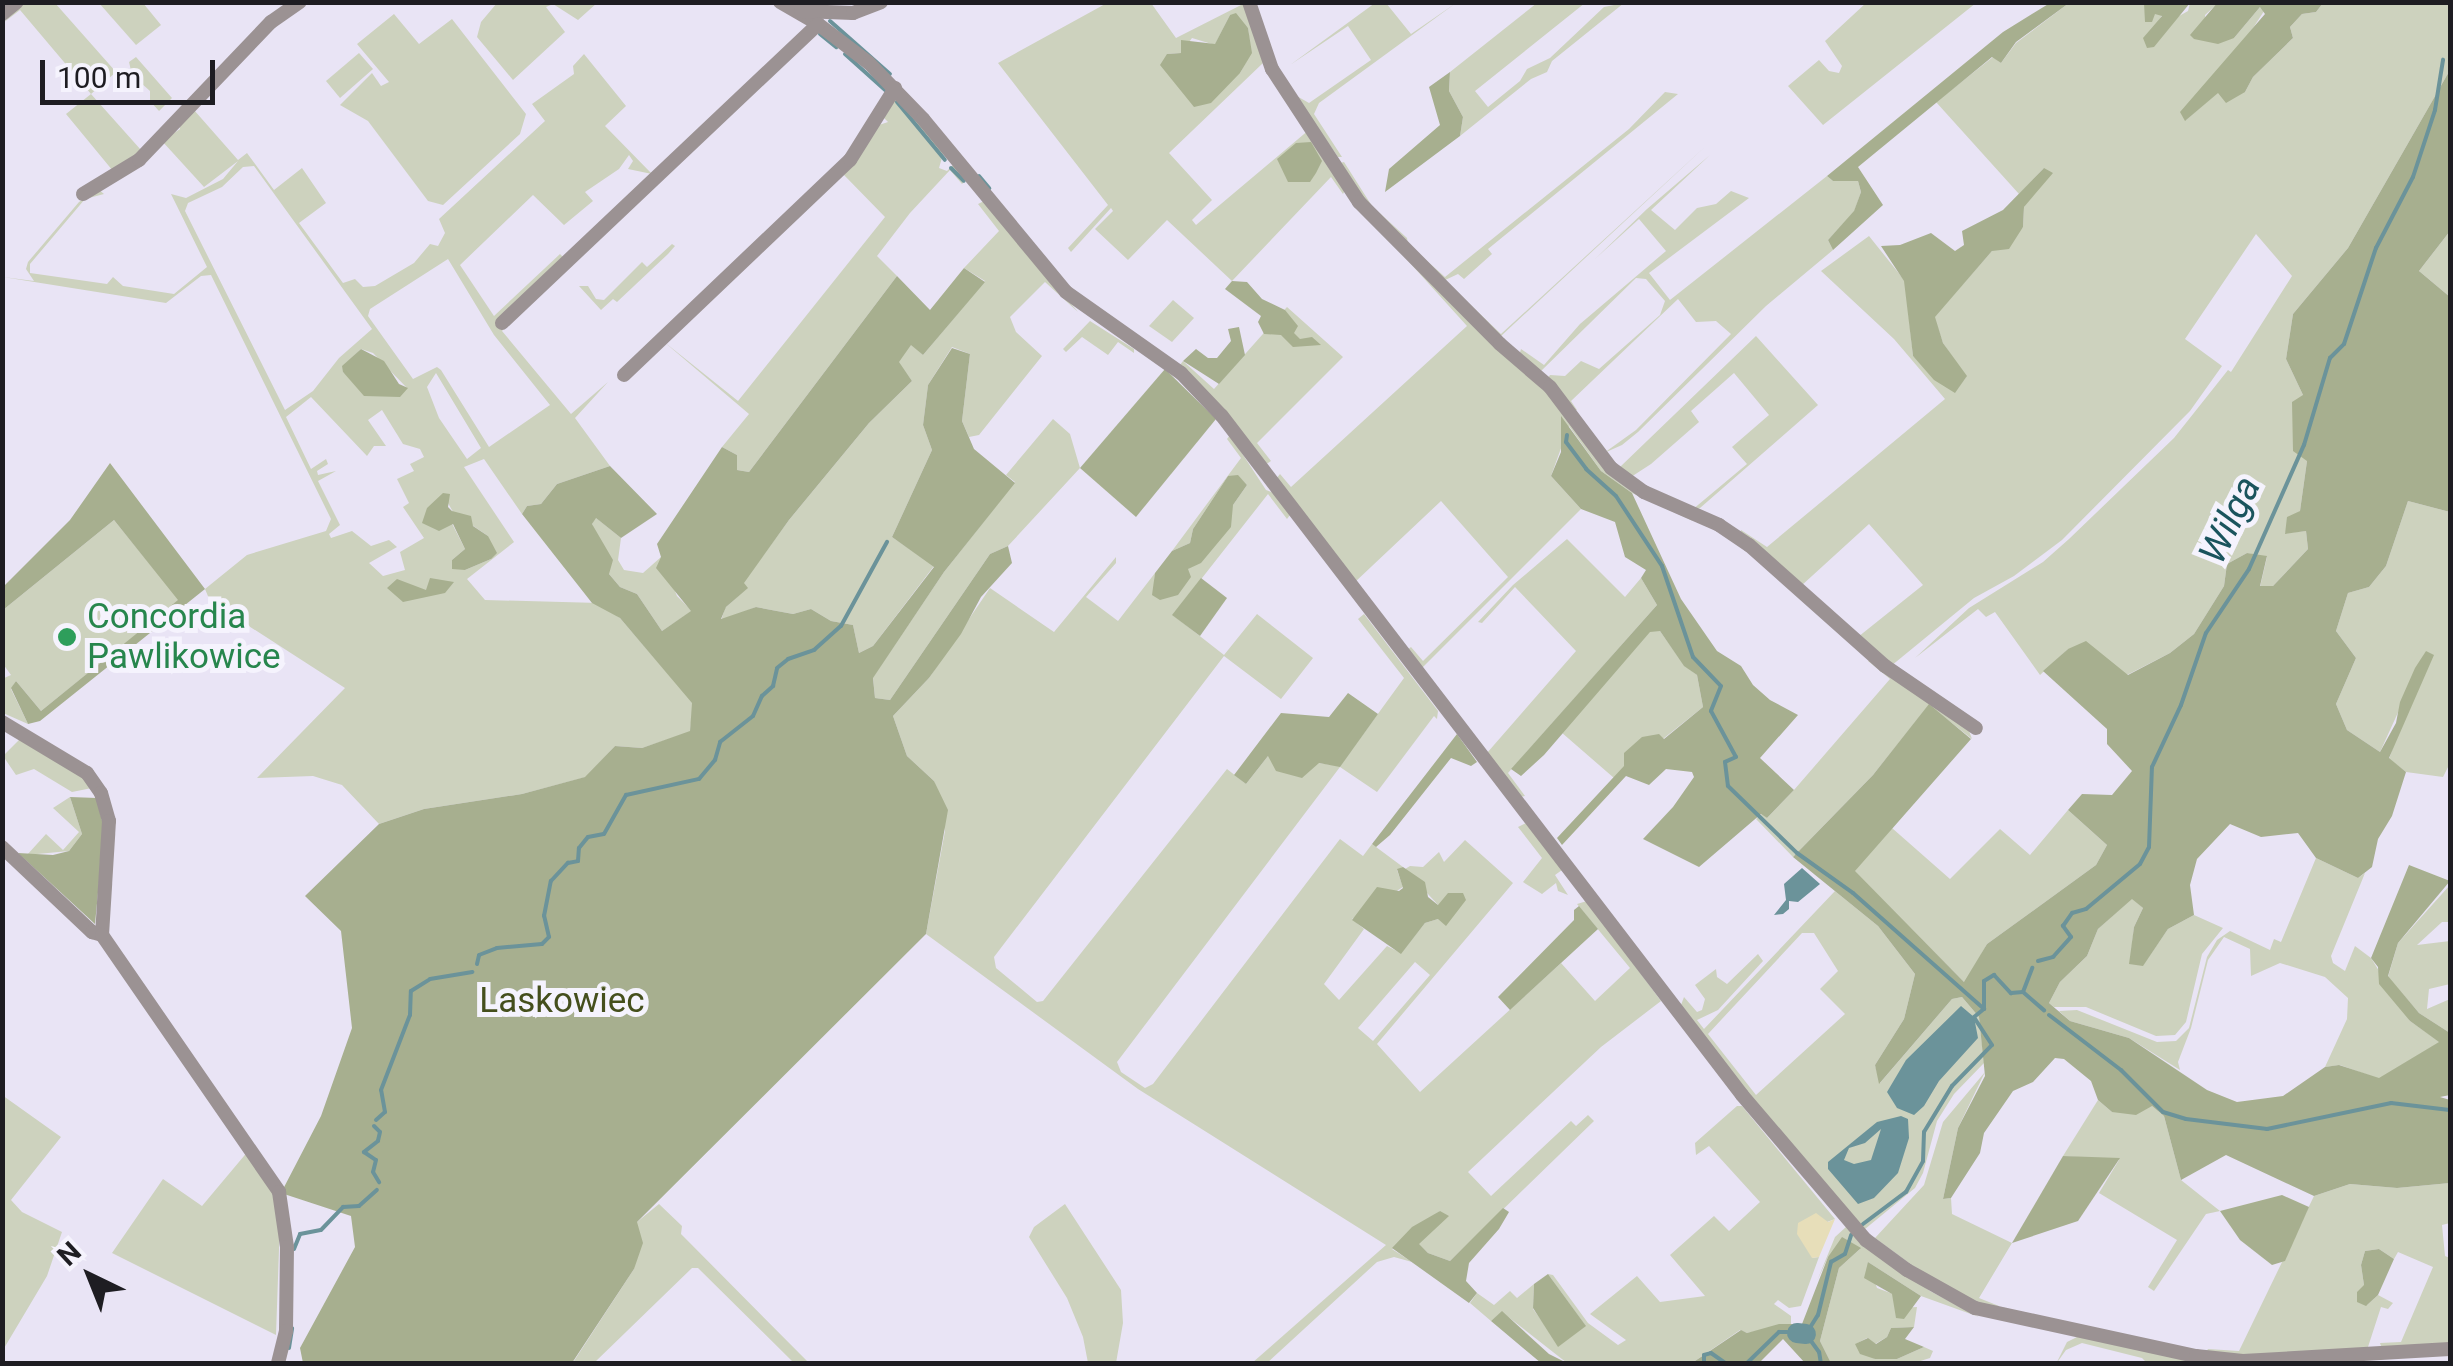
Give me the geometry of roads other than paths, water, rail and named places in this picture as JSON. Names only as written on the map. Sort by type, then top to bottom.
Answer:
[{"type":"street","points":[[2,14],[17,2]]},
{"type":"street","points":[[83,194],[139,160],[271,22],[300,2]]},
{"type":"street","points":[[780,2],[818,24],[895,88],[1066,292],[1180,373],[1222,416],[1735,1086],[1866,1240],[1906,1270],[1975,1308],[2200,1357],[2243,1361],[2450,1349]]},
{"type":"street","points":[[796,10],[854,14],[880,2]]},
{"type":"street","points":[[1249,2],[1269,64],[1359,202],[1500,344],[1550,388],[1612,468],[1644,492],[1719,525],[1749,545],[1885,666],[1976,728]]},
{"type":"street","points":[[502,323],[818,24]]},
{"type":"street","points":[[624,375],[850,160],[895,88]]},
{"type":"street","points":[[2,722],[87,773],[101,793],[109,822],[102,936]]},
{"type":"street","points":[[2,848],[92,932],[102,936],[280,1192],[287,1247],[286,1330],[278,1364]]},
{"type":"waterway","points":[[802,2],[817,7]]},
{"type":"waterway","points":[[830,21],[890,74]]},
{"type":"waterway","points":[[820,34],[836,47]]},
{"type":"waterway","points":[[845,54],[885,90]]},
{"type":"waterway","name":"Wilga","points":[[2038,961],[2053,957],[2071,937],[2063,926],[2072,913],[2086,909],[2140,864],[2149,847],[2152,767],[2181,705],[2206,633],[2249,569],[2304,445],[2330,358],[2344,344],[2376,248],[2413,177],[2435,110],[2443,60]]},
{"type":"waterway","points":[[897,102],[945,160]]},
{"type":"waterway","points":[[951,168],[964,181]]},
{"type":"waterway","points":[[979,176],[989,188]]},
{"type":"waterway","points":[[1567,435],[1566,442],[1586,469],[1616,496],[1662,566],[1693,657],[1721,686],[1711,711],[1736,757],[1725,762],[1728,786],[1797,853],[1853,893],[1984,1009]]},
{"type":"waterway","points":[[477,964],[479,955],[497,948],[542,944],[549,937],[544,916],[551,881],[568,863],[578,861],[579,848],[588,837],[604,834],[626,795],[699,779],[715,760],[720,742],[753,716],[762,696],[773,686],[777,668],[788,659],[814,650],[841,626],[887,542]]},
{"type":"waterway","name":"Wilga","points":[[2023,992],[2032,968]]},
{"type":"waterway","points":[[376,1120],[385,1112],[381,1090],[410,1015],[411,991],[430,979],[472,972]]},
{"type":"waterway","name":"Wilga","points":[[1863,1224],[1906,1192],[1923,1161],[1924,1132],[1952,1086],[1992,1045],[1974,1017],[1984,1009],[1984,981],[1994,975],[2011,993],[2023,992]]},
{"type":"waterway","points":[[2023,992],[2044,1010]]},
{"type":"waterway","points":[[2049,1015],[2121,1070],[2163,1112],[2186,1119],[2267,1129],[2391,1103],[2450,1110]]},
{"type":"waterway","points":[[374,1126],[380,1132],[378,1141],[364,1152],[376,1160],[373,1172],[379,1182]]},
{"type":"waterway","points":[[294,1249],[300,1234],[321,1230],[343,1207],[359,1206],[377,1190]]},
{"type":"waterway","name":"Wilga","points":[[1821,1364],[1819,1352],[1806,1334],[1818,1315],[1831,1262],[1845,1254],[1851,1235]]},
{"type":"waterway","points":[[289,1348],[292,1328]]},
{"type":"waterway","name":"Wilga","points":[[1746,1364],[1779,1332],[1787,1332]]},
{"type":"waterway","name":"Wilga","points":[[1797,1333],[1806,1334]]},
{"type":"waterway","name":"Wilga","points":[[1704,1364],[1704,1355],[1711,1353],[1727,1364]]},
{"type":"place","name":"Concordia Pawlikowice","points":[[67,637]]},
{"type":"park label","name":"Laskowiec","points":[[562,1001]]}]
